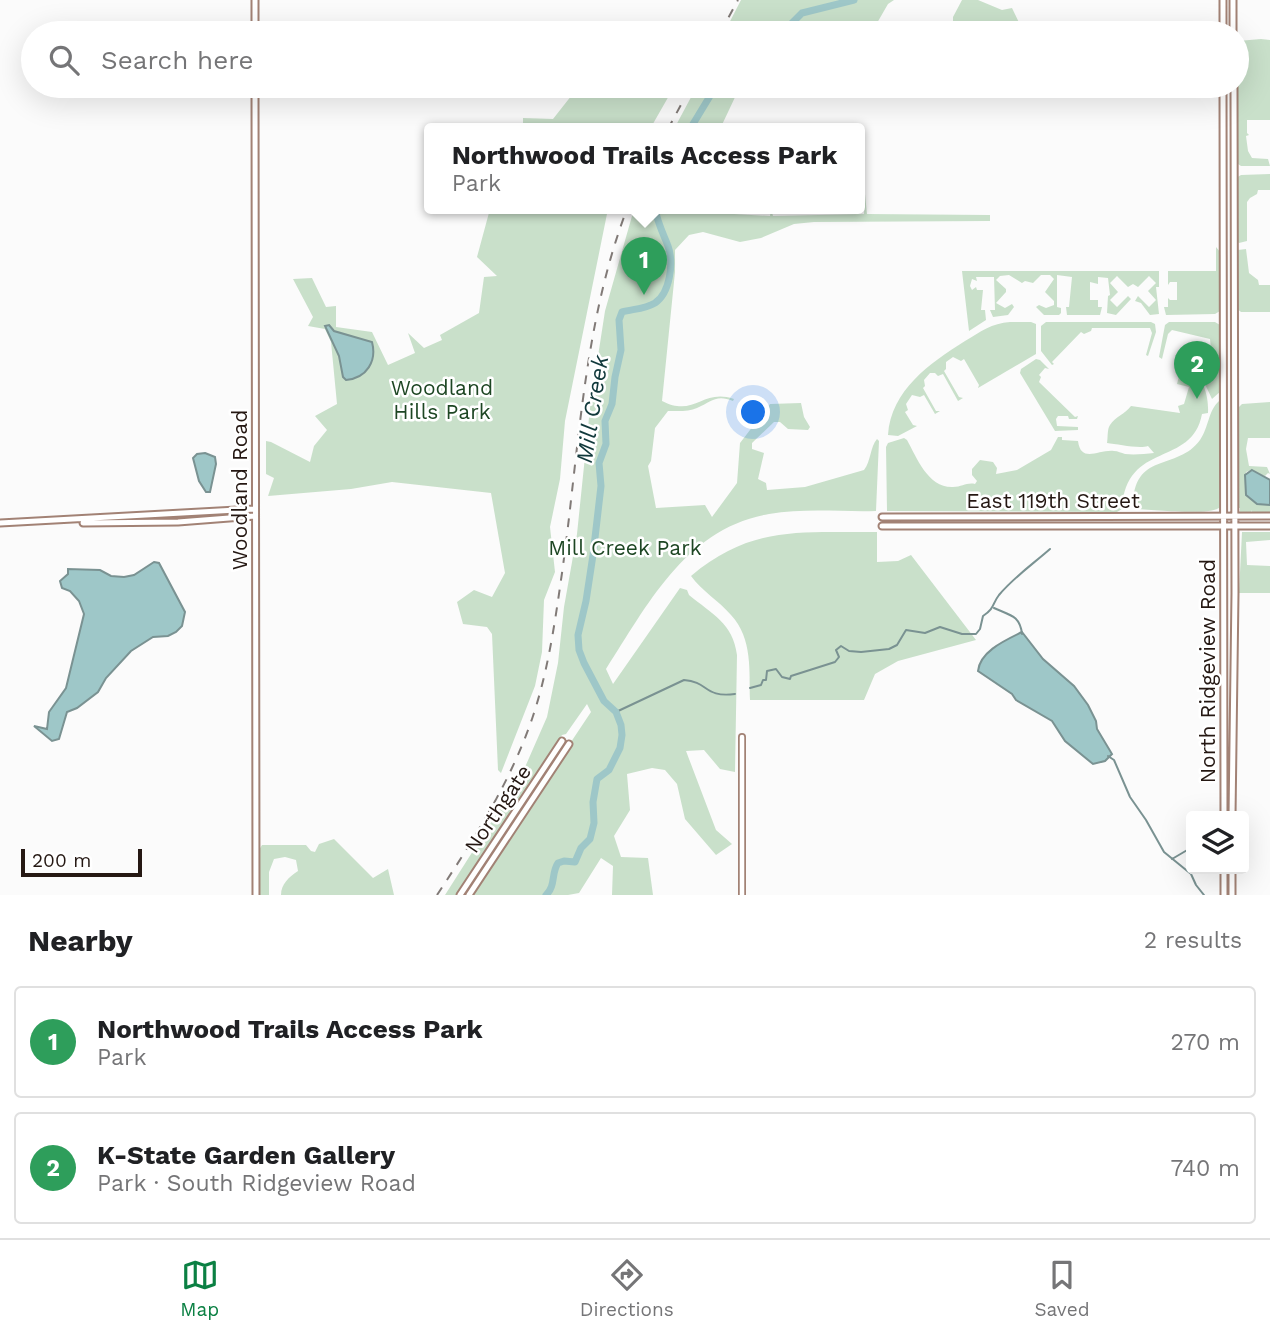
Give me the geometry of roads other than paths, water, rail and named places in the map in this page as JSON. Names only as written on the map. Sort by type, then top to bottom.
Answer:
[{"type":"main road","points":[[255,0],[255,21]]},
{"type":"main road","points":[[1223,0],[1223,21]]},
{"type":"main road","points":[[1233,0],[1233,21]]},
{"type":"main road","name":"Woodland Road","points":[[255,98],[256,895]]},
{"type":"main road","name":"North Ridgeview Road","points":[[1223,98],[1224,811]]},
{"type":"main road","name":"North Ridgeview Road","points":[[1232,811],[1234,98]]},
{"type":"main road","points":[[0,523],[143,523],[255,513]]},
{"type":"main road","points":[[1234,517],[1270,516]]},
{"type":"main road","name":"East 119th Street","points":[[882,517],[1234,517]]},
{"type":"main road","points":[[1234,527],[1270,526]]},
{"type":"main road","name":"East 119th Street","points":[[882,527],[1234,527]]},
{"type":"main road","name":"Northgate","points":[[460,895],[562,741]]},
{"type":"main road","name":"Northgate","points":[[469,895],[569,744]]},
{"type":"main road","points":[[1224,874],[1224,895]]},
{"type":"main road","points":[[1232,874],[1232,895]]},
{"type":"street","points":[[742,737],[742,895]]},
{"type":"water","points":[[329,325],[334,331],[372,342],[372,362],[360,376],[346,380],[343,377],[339,356],[325,326]]},
{"type":"water","points":[[205,453],[215,457],[216,464],[210,492],[206,492],[199,481],[193,458],[197,454]]},
{"type":"water","points":[[1252,470],[1270,480],[1270,505],[1257,504],[1246,495],[1245,475]]},
{"type":"water","points":[[154,562],[159,563],[185,612],[182,626],[168,636],[153,637],[131,651],[106,678],[98,692],[67,712],[59,739],[52,741],[34,726],[47,729],[49,712],[66,688],[84,614],[79,601],[70,591],[62,588],[60,581],[68,574],[68,569],[100,570],[111,576],[124,577],[134,575]]},
{"type":"water","points":[[1022,632],[1043,659],[1074,686],[1088,705],[1097,729],[1112,754],[1105,761],[1093,764],[1065,741],[1052,721],[1016,700],[1012,694],[978,671],[983,658],[989,652]]},
{"type":"waterway","name":"Mill Creek","points":[[794,21],[802,13],[854,0]]},
{"type":"waterway","name":"Mill Creek","points":[[694,123],[709,98]]},
{"type":"waterway","name":"Mill Creek","points":[[546,895],[551,888],[558,863],[575,862],[581,848],[590,839],[594,823],[593,802],[597,779],[609,770],[620,748],[621,725],[616,712],[604,701],[584,663],[579,650],[578,635],[593,555],[601,486],[599,463],[606,444],[605,421],[612,404],[621,350],[619,320],[622,312],[655,303],[664,292],[669,277],[670,253],[656,214]]},
{"type":"waterway","points":[[750,688],[761,685],[763,680],[766,680],[767,671],[776,669],[782,677],[790,679],[791,676],[835,662],[839,657],[836,650],[841,646],[849,651],[861,652],[889,649],[897,645],[906,630],[925,633],[940,627],[962,634],[976,634],[983,616],[999,595],[1050,549]]},
{"type":"waterway","points":[[994,608],[1016,619],[1022,634]]},
{"type":"waterway","points":[[616,712],[684,680],[692,681],[717,694],[735,694]]},
{"type":"waterway","points":[[1108,756],[1114,760],[1130,797],[1164,852],[1191,874],[1204,895]]},
{"type":"waterway","points":[[1172,859],[1186,851]]},
{"type":"railway","points":[[727,21],[738,0]]},
{"type":"railway","points":[[671,123],[685,98]]},
{"type":"railway","points":[[437,895],[478,832],[502,788],[523,743],[538,701],[557,610],[592,343],[612,253],[625,214]]},
{"type":"place","name":"Northwood Trails Access Park","points":[[644,295]]},
{"type":"place","name":"K-State Garden Gallery","points":[[1197,399]]},
{"type":"park label","name":"Woodland Hills Park","points":[[442,400]]},
{"type":"park label","name":"Mill Creek Park","points":[[625,548]]}]
